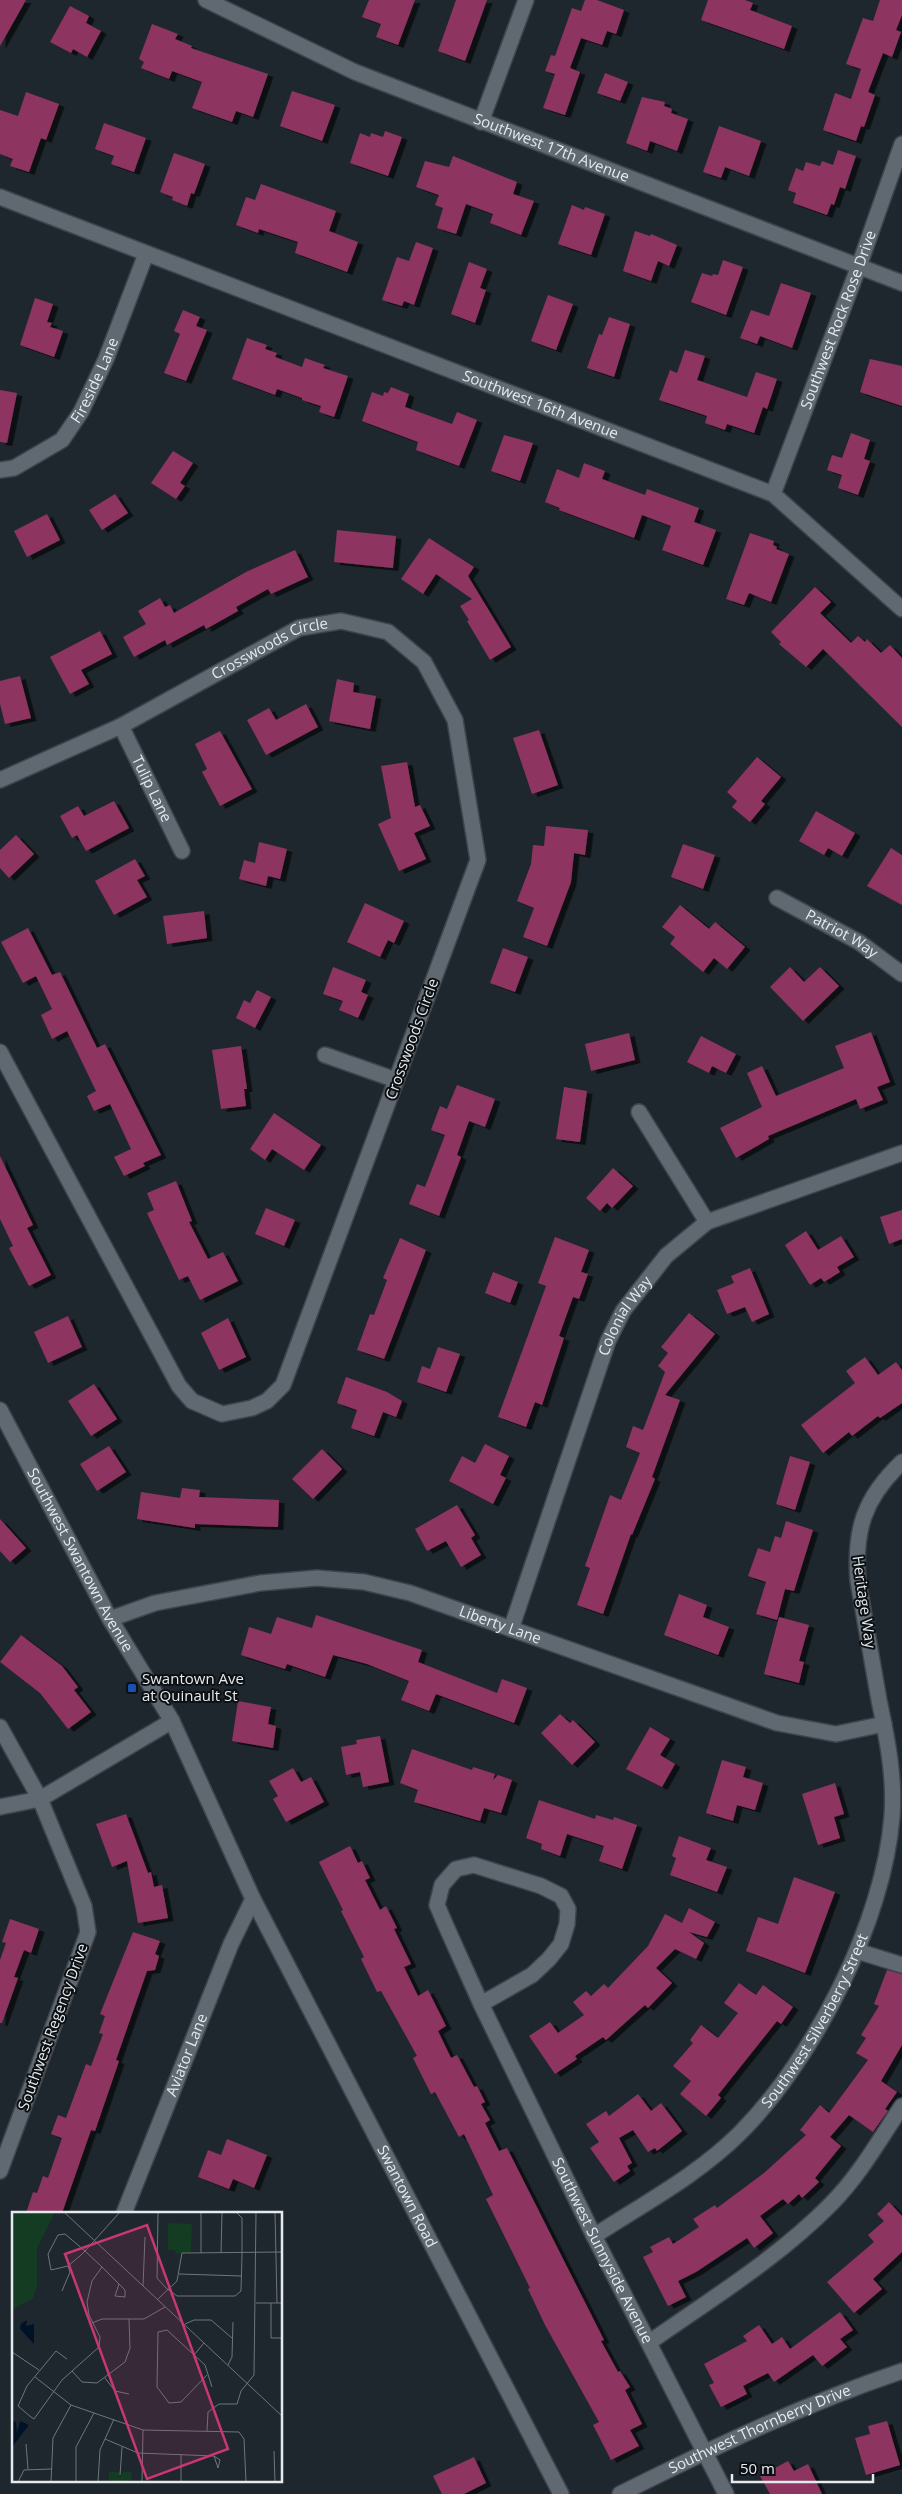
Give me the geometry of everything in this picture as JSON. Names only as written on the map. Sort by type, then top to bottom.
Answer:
[{"type":"street","name":"Southwest 17th Avenue","points":[[206,0],[355,72],[902,283]]},
{"type":"street","points":[[481,122],[526,0]]},
{"type":"street","name":"Southwest Rock Rose Drive","points":[[773,494],[859,266],[902,144]]},
{"type":"street","name":"Southwest 16th Avenue","points":[[0,197],[773,494],[902,609]]},
{"type":"street","name":"Fireside Lane","points":[[0,470],[14,468],[62,440],[81,412],[109,353],[146,254]]},
{"type":"street","name":"Crosswoods Circle","points":[[0,780],[121,726],[299,628],[341,621],[388,632],[424,662],[455,720],[478,860],[284,1385],[267,1401],[252,1408],[222,1414],[192,1401],[179,1386],[0,1052]]},
{"type":"street","name":"Tulip Lane","points":[[121,726],[182,852]]},
{"type":"street","name":"Patriot Way","points":[[777,898],[859,942],[902,974]]},
{"type":"street","points":[[326,1055],[396,1080]]},
{"type":"street","points":[[639,1112],[708,1222]]},
{"type":"street","name":"Colonial Way","points":[[511,1629],[608,1341],[623,1310],[666,1256],[708,1222],[902,1153]]},
{"type":"street","name":"Southwest Swantown Avenue","points":[[0,1410],[110,1619],[172,1721],[253,1899]]},
{"type":"street","name":"Heritage Way","points":[[884,1724],[858,1582],[856,1553],[862,1519],[876,1490],[902,1462]]},
{"type":"street","name":"Liberty Lane","points":[[110,1619],[155,1603],[260,1583],[317,1578],[364,1582],[410,1593],[777,1723],[836,1734],[884,1724]]},
{"type":"street","points":[[0,1807],[40,1799],[172,1721]]},
{"type":"street","name":"Southwest Silverberry Street","points":[[594,2236],[686,2177],[740,2133],[792,2070],[824,2017],[857,1951],[881,1883],[892,1816],[892,1773],[884,1724]]},
{"type":"street","name":"Southwest Regency Drive","points":[[0,1727],[40,1799],[84,1906],[88,1932],[0,2171]]},
{"type":"street","name":"Southwest Sunnyside Avenue","points":[[481,2004],[532,1975],[549,1959],[561,1944],[568,1924],[568,1909],[561,1896],[541,1886],[474,1865],[456,1869],[442,1886],[437,1905],[481,2004],[594,2236],[650,2342],[726,2494]]},
{"type":"street","name":"Aviator Lane","points":[[124,2212],[231,1944],[253,1899]]},
{"type":"street","name":"Swantown Road","points":[[253,1899],[561,2494]]},
{"type":"street","points":[[857,1951],[902,1965]]},
{"type":"street","points":[[650,2342],[779,2250],[831,2204],[872,2151],[902,2106]]},
{"type":"street","name":"Southwest Thornberry Drive","points":[[620,2494],[754,2428],[848,2389],[902,2371]]},
{"type":"building","points":[[0,0],[26,0],[0,46]]},
{"type":"building","points":[[369,0],[415,0],[398,45],[376,37],[381,24],[362,17]]},
{"type":"building","points":[[456,0],[487,0],[465,61],[438,51]]},
{"type":"building","points":[[585,0],[597,0],[624,10],[616,34],[607,31],[602,45],[581,38],[570,68],[580,72],[565,115],[543,108],[555,74],[545,71],[551,55],[555,56],[572,8],[581,11]]},
{"type":"building","points":[[708,0],[745,0],[753,3],[750,10],[792,26],[784,49],[701,20]]},
{"type":"building","points":[[880,0],[902,0],[902,15],[896,30],[901,32],[892,57],[883,53],[868,92],[875,95],[864,127],[861,126],[856,141],[823,130],[835,93],[851,99],[861,69],[846,64],[863,18],[873,21]]},
{"type":"building","points":[[70,6],[89,16],[86,23],[101,31],[87,57],[73,49],[71,53],[50,42]]},
{"type":"building","points":[[152,24],[178,34],[175,39],[192,46],[191,48],[268,74],[253,117],[236,111],[232,122],[192,108],[202,82],[172,71],[169,79],[141,68],[144,62],[139,59]]},
{"type":"building","points":[[605,73],[628,82],[620,101],[597,93]]},
{"type":"building","points":[[292,91],[335,105],[322,141],[280,126]]},
{"type":"building","points":[[26,92],[59,104],[46,140],[41,138],[29,172],[10,166],[13,159],[0,154],[0,110],[18,116]]},
{"type":"building","points":[[642,97],[665,102],[664,106],[672,109],[671,113],[688,119],[677,151],[650,141],[647,151],[626,143]]},
{"type":"building","points":[[104,123],[146,138],[134,172],[111,164],[114,156],[95,149]]},
{"type":"building","points":[[719,126],[761,141],[749,176],[725,167],[721,178],[703,172]]},
{"type":"building","points":[[385,131],[402,137],[388,176],[350,163],[360,133],[370,137],[371,133],[383,137]]},
{"type":"building","points":[[838,150],[856,156],[845,189],[840,187],[834,205],[831,204],[827,215],[793,203],[796,193],[788,190],[796,168],[803,171],[806,162],[820,166],[822,161],[833,165]]},
{"type":"building","points":[[174,153],[205,164],[194,194],[191,193],[187,206],[172,200],[173,197],[160,192]]},
{"type":"building","points":[[453,156],[517,182],[513,194],[534,201],[521,235],[490,223],[493,214],[466,204],[456,234],[437,228],[443,208],[435,205],[439,195],[416,187],[425,161],[449,167]]},
{"type":"building","points":[[261,184],[336,211],[329,231],[358,242],[347,272],[295,253],[298,242],[259,229],[258,233],[236,225],[246,197],[255,200]]},
{"type":"building","points":[[572,205],[584,210],[585,207],[605,214],[591,255],[558,244]]},
{"type":"building","points":[[635,231],[650,236],[651,234],[677,245],[669,266],[658,261],[651,281],[623,271]]},
{"type":"building","points":[[416,242],[433,248],[414,305],[404,301],[402,306],[382,300],[397,257],[409,261]]},
{"type":"building","points":[[723,260],[743,267],[726,315],[691,302],[702,273],[712,276],[713,274],[718,275]]},
{"type":"building","points":[[469,262],[487,269],[480,288],[486,290],[475,323],[451,314]]},
{"type":"building","points":[[781,283],[811,293],[792,348],[760,336],[757,344],[740,338],[751,310],[769,316]]},
{"type":"building","points":[[548,295],[573,304],[556,350],[531,341]]},
{"type":"building","points":[[35,298],[53,304],[47,322],[52,323],[50,327],[63,331],[54,357],[20,345]]},
{"type":"building","points":[[183,310],[200,317],[196,326],[207,330],[186,381],[164,373],[180,334],[174,331]]},
{"type":"building","points":[[609,317],[630,324],[614,377],[587,368],[599,334],[602,335]]},
{"type":"building","points":[[247,338],[267,345],[265,349],[277,353],[275,357],[302,367],[305,358],[325,365],[323,368],[348,376],[334,417],[319,412],[321,406],[302,400],[302,398],[277,389],[275,395],[232,379]]},
{"type":"building","points":[[685,350],[705,356],[697,380],[747,397],[756,372],[777,379],[767,409],[763,407],[754,433],[727,424],[725,430],[705,423],[707,416],[659,400],[670,370],[677,373]]},
{"type":"building","points":[[870,359],[902,366],[902,406],[860,392]]},
{"type":"building","points":[[391,387],[409,394],[405,407],[452,424],[457,412],[477,420],[459,466],[416,450],[418,442],[362,421],[372,392],[383,396],[384,392],[388,393]]},
{"type":"building","points":[[0,390],[17,393],[7,443],[0,442]]},
{"type":"building","points":[[851,433],[870,440],[864,459],[870,461],[858,495],[838,488],[842,475],[827,470],[832,455],[842,458]]},
{"type":"building","points":[[504,435],[533,443],[520,481],[491,471]]},
{"type":"building","points":[[173,451],[193,463],[180,483],[185,486],[176,499],[151,483]]},
{"type":"building","points":[[584,463],[605,471],[602,479],[645,495],[647,489],[699,508],[694,522],[716,530],[703,565],[662,550],[671,526],[642,515],[634,538],[559,510],[560,508],[545,502],[557,469],[579,478]]},
{"type":"building","points":[[115,494],[128,513],[102,530],[89,510]]},
{"type":"building","points":[[47,514],[60,540],[27,557],[14,531]]},
{"type":"building","points":[[337,530],[396,536],[393,568],[334,562]]},
{"type":"building","points":[[750,533],[774,541],[773,545],[777,547],[776,549],[789,554],[771,602],[749,593],[744,605],[726,599]]},
{"type":"building","points":[[429,538],[474,567],[468,576],[511,647],[490,660],[460,606],[472,599],[436,574],[423,594],[401,579]]},
{"type":"building","points":[[295,550],[308,577],[271,594],[268,589],[236,607],[238,611],[206,629],[204,625],[167,645],[165,640],[134,657],[123,637],[146,624],[138,611],[160,598],[165,607],[170,605],[174,613],[246,572]]},
{"type":"building","points":[[815,587],[831,602],[820,613],[851,643],[858,636],[865,642],[867,639],[881,653],[890,645],[902,658],[902,727],[823,649],[806,667],[779,644],[781,642],[771,632]]},
{"type":"building","points":[[100,631],[112,654],[81,670],[89,684],[70,694],[50,657]]},
{"type":"building","points":[[20,676],[31,718],[5,724],[0,704],[0,681]]},
{"type":"building","points":[[337,679],[354,683],[353,692],[376,696],[370,729],[329,721]]},
{"type":"building","points":[[306,704],[318,727],[266,755],[247,720],[269,708],[276,720]]},
{"type":"building","points":[[539,730],[558,785],[532,794],[513,738]]},
{"type":"building","points":[[220,731],[252,789],[220,806],[202,772],[207,769],[195,744]]},
{"type":"building","points":[[757,757],[781,777],[761,801],[765,804],[750,822],[732,807],[737,801],[727,792]]},
{"type":"building","points":[[407,762],[415,807],[420,805],[430,826],[414,833],[426,859],[399,871],[378,824],[391,818],[381,766]]},
{"type":"building","points":[[114,801],[129,828],[86,851],[77,835],[72,838],[60,816],[78,806],[84,816]]},
{"type":"building","points":[[816,811],[855,833],[842,856],[828,848],[824,855],[799,841]]},
{"type":"building","points":[[546,826],[588,830],[585,855],[574,853],[571,882],[547,946],[523,937],[534,908],[517,901],[531,864],[533,845],[544,846]]},
{"type":"building","points":[[16,835],[34,854],[9,878],[0,868],[0,850]]},
{"type":"building","points":[[259,842],[287,849],[280,879],[268,876],[266,886],[239,879],[244,860],[255,863]]},
{"type":"building","points":[[683,844],[715,855],[703,889],[671,877]]},
{"type":"building","points":[[891,848],[902,855],[902,905],[867,886]]},
{"type":"building","points":[[135,859],[145,876],[137,880],[147,897],[114,915],[95,881]]},
{"type":"building","points":[[365,903],[404,921],[394,943],[388,940],[380,957],[347,942]]},
{"type":"building","points":[[680,905],[709,929],[715,922],[745,947],[727,969],[714,958],[703,972],[670,944],[675,937],[662,927]]},
{"type":"building","points":[[204,911],[207,938],[167,944],[163,916]]},
{"type":"building","points":[[28,928],[52,975],[60,972],[97,1048],[105,1044],[161,1155],[143,1163],[145,1166],[124,1176],[114,1157],[131,1149],[110,1104],[94,1111],[87,1096],[96,1091],[67,1031],[52,1039],[41,1015],[52,1009],[36,976],[23,983],[1,942]]},
{"type":"building","points":[[503,948],[528,957],[515,992],[490,983]]},
{"type":"building","points":[[333,967],[366,980],[361,992],[368,995],[358,1018],[339,1010],[343,1001],[323,994]]},
{"type":"building","points":[[790,967],[804,982],[820,967],[839,986],[803,1021],[770,987]]},
{"type":"building","points":[[257,990],[271,997],[255,1028],[236,1018],[244,1000],[250,1003]]},
{"type":"building","points":[[871,1032],[890,1082],[877,1087],[883,1100],[860,1109],[856,1099],[768,1136],[769,1139],[736,1158],[720,1128],[762,1107],[747,1073],[762,1066],[776,1096],[844,1068],[835,1046]]},
{"type":"building","points":[[629,1033],[635,1060],[591,1071],[585,1044]]},
{"type":"building","points":[[701,1036],[736,1054],[726,1073],[712,1066],[709,1073],[687,1062]]},
{"type":"building","points":[[241,1046],[247,1089],[244,1089],[246,1106],[221,1109],[212,1050]]},
{"type":"building","points":[[457,1085],[495,1099],[485,1127],[469,1121],[457,1155],[461,1157],[439,1216],[409,1204],[417,1184],[425,1187],[445,1135],[431,1130],[440,1106],[447,1109]]},
{"type":"building","points":[[564,1087],[587,1091],[580,1142],[556,1139]]},
{"type":"building","points":[[274,1113],[321,1145],[304,1170],[272,1149],[265,1160],[250,1149]]},
{"type":"building","points":[[0,1156],[33,1225],[27,1228],[51,1275],[29,1286],[9,1248],[13,1246],[0,1219]]},
{"type":"building","points":[[613,1168],[633,1186],[612,1208],[607,1203],[600,1211],[586,1198]]},
{"type":"building","points":[[176,1181],[192,1221],[189,1222],[208,1259],[223,1252],[238,1281],[200,1300],[188,1276],[179,1280],[147,1213],[154,1210],[147,1193]]},
{"type":"building","points":[[266,1208],[295,1220],[284,1246],[255,1234]]},
{"type":"building","points":[[902,1210],[902,1239],[889,1244],[880,1217]]},
{"type":"building","points":[[806,1231],[818,1250],[841,1236],[854,1257],[837,1267],[840,1272],[824,1282],[821,1278],[810,1285],[785,1245]]},
{"type":"building","points":[[555,1237],[589,1250],[581,1272],[588,1274],[579,1299],[573,1297],[559,1336],[564,1338],[542,1405],[535,1402],[526,1427],[498,1417],[546,1286],[538,1283]]},
{"type":"building","points":[[400,1238],[426,1250],[384,1359],[357,1350],[370,1314],[374,1315],[387,1280],[383,1278]]},
{"type":"building","points":[[750,1268],[769,1314],[752,1322],[745,1307],[727,1314],[717,1290],[734,1283],[731,1276]]},
{"type":"building","points":[[493,1272],[518,1282],[510,1303],[485,1293]]},
{"type":"building","points":[[689,1313],[715,1334],[665,1395],[680,1400],[652,1477],[655,1479],[631,1534],[603,1614],[577,1605],[590,1568],[585,1566],[610,1495],[621,1500],[640,1453],[626,1447],[633,1426],[643,1430],[665,1372],[658,1366],[668,1353],[661,1347]]},
{"type":"building","points":[[68,1316],[82,1347],[48,1363],[34,1332]]},
{"type":"building","points":[[228,1318],[246,1357],[219,1370],[201,1333]]},
{"type":"building","points":[[438,1347],[460,1354],[446,1392],[417,1382],[422,1366],[430,1369]]},
{"type":"building","points":[[865,1357],[878,1375],[896,1362],[902,1370],[902,1403],[880,1418],[878,1416],[852,1436],[849,1432],[823,1453],[801,1425],[855,1383],[846,1371]]},
{"type":"building","points":[[346,1377],[387,1392],[402,1401],[396,1417],[383,1412],[374,1436],[351,1428],[357,1410],[337,1403]]},
{"type":"building","points":[[94,1384],[117,1419],[91,1436],[68,1401]]},
{"type":"building","points":[[485,1444],[509,1456],[500,1475],[506,1478],[493,1504],[449,1481],[462,1456],[475,1463]]},
{"type":"building","points":[[109,1446],[126,1472],[97,1491],[80,1464]]},
{"type":"building","points":[[322,1449],[342,1469],[313,1499],[292,1479]]},
{"type":"building","points":[[790,1456],[810,1462],[795,1510],[776,1504]]},
{"type":"building","points":[[182,1488],[200,1490],[199,1497],[279,1500],[278,1527],[195,1524],[195,1528],[137,1519],[141,1492],[180,1498]]},
{"type":"building","points":[[457,1505],[475,1535],[471,1538],[481,1555],[461,1567],[446,1541],[427,1551],[415,1529]]},
{"type":"building","points":[[0,1519],[26,1548],[10,1562],[0,1551]]},
{"type":"building","points":[[786,1521],[813,1530],[794,1591],[785,1589],[777,1620],[756,1614],[766,1582],[748,1576],[758,1548],[770,1552],[775,1536],[781,1538]]},
{"type":"building","points":[[679,1594],[707,1605],[703,1617],[729,1627],[718,1655],[664,1635]]},
{"type":"building","points":[[316,1615],[422,1650],[418,1662],[497,1693],[502,1679],[527,1688],[514,1723],[436,1694],[429,1711],[401,1700],[409,1681],[367,1664],[333,1655],[325,1677],[287,1664],[285,1669],[241,1655],[249,1627],[271,1634],[277,1617],[312,1628]]},
{"type":"building","points":[[779,1617],[809,1625],[799,1661],[804,1662],[799,1683],[764,1674]]},
{"type":"building","points":[[21,1635],[62,1666],[78,1687],[74,1690],[91,1712],[68,1729],[40,1693],[0,1662]]},
{"type":"building","points":[[238,1701],[271,1707],[268,1724],[276,1726],[273,1748],[232,1741]]},
{"type":"building","points":[[560,1714],[570,1723],[573,1720],[595,1742],[572,1765],[541,1733]]},
{"type":"building","points":[[650,1727],[670,1739],[660,1755],[675,1764],[662,1787],[626,1769]]},
{"type":"building","points":[[380,1736],[389,1782],[363,1787],[360,1772],[346,1775],[341,1747],[357,1744],[356,1740]]},
{"type":"building","points":[[412,1749],[472,1770],[473,1767],[495,1774],[493,1780],[498,1775],[512,1780],[501,1813],[484,1808],[480,1821],[414,1802],[418,1790],[400,1783]]},
{"type":"building","points":[[722,1760],[746,1767],[743,1777],[763,1783],[755,1810],[737,1805],[733,1821],[706,1813]]},
{"type":"building","points":[[293,1768],[301,1782],[311,1777],[324,1802],[286,1822],[273,1799],[278,1796],[269,1781]]},
{"type":"building","points":[[835,1783],[844,1814],[834,1817],[840,1838],[818,1845],[802,1794]]},
{"type":"building","points":[[539,1800],[595,1819],[596,1815],[613,1820],[614,1817],[637,1825],[622,1869],[599,1861],[604,1846],[567,1834],[560,1856],[541,1849],[542,1844],[526,1838]]},
{"type":"building","points":[[126,1814],[148,1873],[151,1872],[154,1887],[162,1885],[168,1918],[138,1923],[127,1861],[112,1867],[96,1824]]},
{"type":"building","points":[[679,1836],[711,1848],[706,1860],[727,1867],[717,1892],[670,1875],[676,1858],[672,1856]]},
{"type":"building","points":[[350,1846],[358,1863],[362,1861],[370,1878],[365,1880],[380,1910],[386,1906],[397,1928],[394,1929],[411,1964],[404,1967],[418,1996],[428,1990],[446,2026],[438,2031],[451,2058],[457,2055],[474,2087],[477,2086],[485,2102],[481,2104],[490,2120],[485,2123],[499,2151],[507,2148],[604,2340],[601,2341],[618,2372],[620,2371],[630,2387],[625,2390],[642,2424],[630,2430],[639,2446],[611,2460],[593,2425],[599,2422],[545,2325],[528,2289],[530,2288],[486,2199],[493,2195],[464,2134],[459,2137],[435,2092],[431,2094],[413,2058],[417,2056],[381,1991],[377,1992],[361,1959],[364,1957],[319,1862]]},
{"type":"building","points":[[794,1877],[835,1892],[805,1973],[746,1951],[758,1917],[778,1924]]},
{"type":"building","points":[[689,1908],[715,1922],[707,1937],[689,1932],[704,1943],[696,1959],[675,1949],[656,1968],[672,1983],[648,2008],[645,2005],[606,2040],[603,2037],[575,2056],[577,2059],[555,2074],[529,2036],[550,2022],[558,2033],[584,2015],[573,2002],[586,1991],[591,1996],[604,1984],[608,1988],[648,1946],[665,1914],[682,1923]]},
{"type":"building","points":[[10,1919],[39,1929],[31,1953],[24,1950],[14,1977],[18,1978],[2,2023],[0,2023],[0,1960],[6,1943],[2,1942]]},
{"type":"building","points":[[133,1932],[160,1941],[155,1954],[159,1956],[155,1970],[147,1971],[116,2060],[119,2061],[95,2131],[91,2130],[62,2212],[26,2212],[33,2192],[37,2193],[43,2176],[48,2178],[62,2138],[51,2134],[58,2115],[66,2118],[86,2064],[91,2066],[103,2034],[99,2033],[105,2016],[100,2014]]},
{"type":"building","points":[[887,1970],[902,1974],[902,2045],[881,2081],[897,2092],[885,2109],[888,2111],[873,2132],[849,2115],[830,2137],[841,2146],[815,2178],[819,2182],[802,2198],[799,2194],[788,2204],[783,2199],[760,2216],[773,2233],[754,2248],[747,2238],[696,2272],[678,2281],[686,2297],[668,2306],[643,2257],[653,2252],[650,2247],[669,2237],[673,2244],[699,2227],[693,2219],[715,2205],[717,2208],[764,2173],[806,2135],[800,2130],[820,2105],[829,2113],[868,2060],[856,2053],[866,2038],[861,2035],[879,2006],[874,2004]]},
{"type":"building","points":[[739,1983],[756,1995],[763,1985],[793,2007],[781,2024],[777,2021],[718,2095],[721,2098],[706,2116],[680,2094],[691,2081],[673,2066],[693,2043],[690,2040],[701,2025],[718,2038],[738,2013],[724,2003]]},
{"type":"building","points":[[638,2094],[651,2111],[661,2103],[682,2131],[657,2151],[655,2148],[648,2152],[633,2130],[619,2138],[632,2163],[627,2166],[630,2171],[614,2182],[590,2148],[599,2142],[586,2124],[606,2111],[609,2116]]},
{"type":"building","points":[[227,2139],[267,2155],[254,2188],[233,2179],[229,2189],[198,2177],[208,2150],[221,2155]]},
{"type":"building","points":[[889,2202],[902,2216],[902,2252],[873,2279],[882,2289],[854,2313],[827,2282],[874,2242],[868,2235],[884,2221],[877,2214]]},
{"type":"building","points":[[840,2312],[853,2330],[840,2339],[847,2347],[822,2366],[813,2355],[774,2382],[768,2373],[743,2386],[747,2394],[721,2407],[709,2385],[714,2383],[704,2364],[747,2341],[743,2336],[759,2325],[772,2344],[782,2337],[790,2349]]},
{"type":"building","points":[[887,2421],[900,2465],[866,2475],[855,2438],[870,2434],[868,2426]]},
{"type":"building","points":[[474,2457],[486,2483],[464,2494],[442,2494],[433,2476]]},
{"type":"building","points":[[788,2461],[794,2471],[808,2464],[822,2494],[770,2494],[760,2476]]},
{"type":"place","name":"Swantown Ave at Quinault St","points":[[132,1688]]}]
